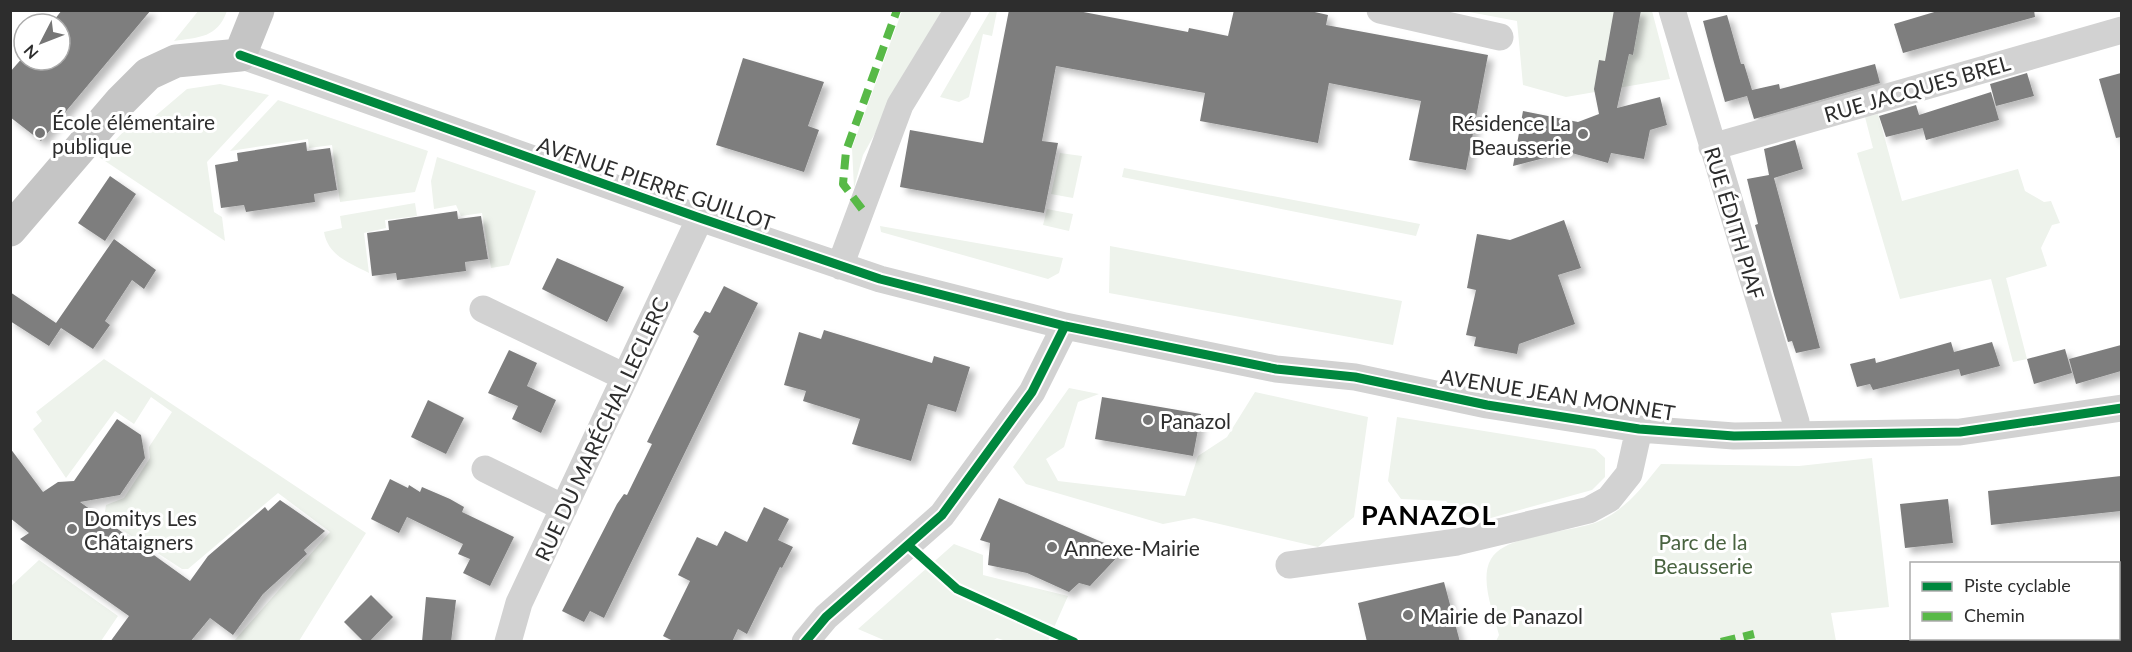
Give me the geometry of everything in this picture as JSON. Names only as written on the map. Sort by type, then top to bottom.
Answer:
[{"type":"main road","points":[[10,230],[120,102],[148,74],[176,61],[240,55],[258,10]]},
{"type":"street","points":[[840,266],[900,105],[958,10]]},
{"type":"street","points":[[1380,10],[1500,37]]},
{"type":"street","name":"RUE ÉDITH PIAF","points":[[1672,10],[1796,422],[1797,435]]},
{"type":"street","name":"RUE JACQUES BREL","points":[[1712,147],[2121,30]]},
{"type":"street","name":"AVENUE PIERRE GUILLOT","points":[[240,55],[840,266],[1065,326]]},
{"type":"street","name":"RUE DU MARÉCHAL LECLERC","points":[[508,642],[519,603],[700,218]]},
{"type":"street","points":[[483,309],[625,377]]},
{"type":"street","points":[[805,642],[826,616],[942,515],[1032,392],[1065,326]]},
{"type":"street","name":"AVENUE JEAN MONNET","points":[[1065,326],[1276,369],[1356,377],[1487,405],[1639,429],[1734,436],[1960,432],[2121,408]]},
{"type":"street","points":[[1289,565],[1457,542],[1589,510],[1609,499],[1629,474],[1639,429]]},
{"type":"street","points":[[485,469],[564,508]]},
{"type":"green space","points":[[199,10],[227,11],[218,27],[207,35],[174,41]]},
{"type":"green space","points":[[902,11],[943,11],[863,155],[854,188],[852,148]]},
{"type":"green space","points":[[990,11],[997,11],[992,36],[983,34],[969,97],[959,102],[940,97]]},
{"type":"green space","points":[[1464,11],[1652,11],[1670,79],[1566,97],[1523,85],[1517,21]]},
{"type":"green space","points":[[220,84],[269,95],[207,162],[214,212],[222,217],[225,241],[99,157],[127,128],[140,129],[187,89]]},
{"type":"green space","points":[[278,100],[428,151],[415,192],[340,202],[332,145],[309,148],[308,139],[230,151]]},
{"type":"green space","points":[[1878,114],[1902,201],[2018,169],[2025,191],[2044,202],[2051,201],[2060,223],[2052,225],[2041,248],[2047,266],[2006,278],[2027,359],[2013,362],[1991,279],[1900,299],[1857,153],[1873,148],[1865,117]]},
{"type":"green space","points":[[1060,153],[1082,156],[1073,198],[1051,194]]},
{"type":"green space","points":[[437,157],[536,191],[509,265],[491,268],[482,213],[461,216],[456,205],[434,209],[431,181]]},
{"type":"green space","points":[[1124,168],[1420,224],[1416,236],[1122,177]]},
{"type":"green space","points":[[415,203],[417,216],[385,220],[386,228],[364,233],[369,273],[341,258],[326,240],[324,232],[342,228],[340,216]]},
{"type":"green space","points":[[1047,209],[1073,214],[1069,231],[1043,225]]},
{"type":"green space","points":[[880,226],[1063,258],[1059,273],[1048,279],[881,232]]},
{"type":"green space","points":[[1110,246],[1402,301],[1393,345],[1109,293]]},
{"type":"green space","points":[[104,359],[366,533],[299,641],[234,641],[330,532],[278,493],[188,569],[182,569],[104,518],[106,505],[124,498],[150,458],[149,447],[172,412],[151,397],[134,424],[115,411],[66,478],[33,429],[42,421],[36,412]]},
{"type":"green space","points":[[1069,388],[1099,394],[1078,402],[1064,447],[1046,459],[1058,481],[1185,496],[1198,456],[1227,437],[1255,392],[1368,417],[1354,517],[1318,547],[1194,518],[1163,524],[1026,484],[1013,467]]},
{"type":"green space","points":[[1397,417],[1595,449],[1605,458],[1605,477],[1592,490],[1480,521],[1456,513],[1446,501],[1401,499],[1388,481]]},
{"type":"green space","name":"Parc de la Beausserie","points":[[1872,458],[1889,607],[1831,613],[1836,641],[1496,641],[1499,635],[1486,576],[1491,559],[1499,550],[1526,539],[1602,520],[1627,502],[1661,464],[1799,466]]},
{"type":"green space","points":[[954,544],[983,555],[983,575],[1068,596],[1048,641],[1006,641],[997,638],[991,642],[886,641],[858,629]]},
{"type":"green space","points":[[39,560],[118,616],[101,641],[11,641],[11,586]]},
{"type":"building","points":[[62,10],[151,10],[41,141],[10,117],[10,72],[12,70],[12,72],[72,72],[72,12],[60,12]]},
{"type":"building","points":[[1009,10],[1073,10],[1188,32],[1189,28],[1228,36],[1234,10],[1306,10],[1328,15],[1326,25],[1488,55],[1466,170],[1409,160],[1421,101],[1329,83],[1318,143],[1200,121],[1205,93],[1056,66],[1042,141],[1058,143],[1044,213],[900,187],[910,130],[983,143]]},
{"type":"building","name":"Résidence La Beausserie","points":[[1614,10],[1641,10],[1633,55],[1629,54],[1617,108],[1660,97],[1667,125],[1650,130],[1644,159],[1611,153],[1608,163],[1568,152],[1513,166],[1523,111],[1578,122],[1599,114],[1594,89],[1599,60],[1605,61]]},
{"type":"building","points":[[1941,10],[2034,10],[2035,17],[1903,53],[1894,24]]},
{"type":"building","points":[[1727,15],[1741,64],[1744,64],[1752,90],[1779,84],[1780,89],[1875,64],[1880,83],[1754,119],[1747,96],[1725,102],[1703,21]]},
{"type":"building","points":[[743,58],[824,82],[808,126],[819,130],[804,172],[716,145]]},
{"type":"building","points":[[2027,73],[2034,96],[1996,106],[1990,84]]},
{"type":"building","points":[[2121,73],[2121,137],[2116,138],[2099,79]]},
{"type":"building","points":[[1991,92],[1999,120],[1926,140],[1919,115]]},
{"type":"building","points":[[1916,105],[1923,128],[1886,137],[1879,116]]},
{"type":"building","points":[[1795,140],[1803,169],[1774,178],[1820,348],[1796,353],[1792,341],[1788,342],[1774,295],[1755,225],[1758,224],[1747,179],[1769,175],[1764,149]]},
{"type":"building","points":[[306,142],[307,151],[330,148],[337,190],[314,194],[315,202],[246,212],[244,205],[221,208],[215,165],[238,161],[237,153]]},
{"type":"building","points":[[110,176],[136,194],[105,241],[78,223]]},
{"type":"building","points":[[457,211],[458,219],[481,216],[488,259],[465,262],[466,271],[397,280],[396,273],[372,276],[367,233],[389,230],[388,221]]},
{"type":"building","points":[[1564,220],[1581,268],[1558,275],[1575,324],[1519,344],[1517,354],[1474,346],[1476,337],[1466,335],[1476,290],[1467,288],[1477,234],[1510,240]]},
{"type":"building","points":[[114,239],[156,270],[144,289],[132,280],[105,321],[110,325],[93,349],[61,328],[49,346],[10,321],[10,292],[56,323]]},
{"type":"building","points":[[557,258],[624,287],[607,322],[542,289]]},
{"type":"building","points":[[724,286],[758,303],[604,618],[590,611],[584,622],[562,611],[617,504],[624,494],[627,495],[652,444],[647,442],[699,336],[693,332],[705,311],[710,313]]},
{"type":"building","points":[[824,330],[932,363],[934,356],[970,367],[956,412],[928,404],[911,461],[852,444],[860,419],[803,401],[806,391],[784,385],[799,332],[821,339]]},
{"type":"building","points":[[1951,342],[1959,369],[1873,390],[1870,384],[1857,387],[1850,364],[1875,358],[1876,363]]},
{"type":"building","points":[[1992,342],[2000,366],[1961,376],[1954,352]]},
{"type":"building","points":[[2121,345],[2121,371],[2076,384],[2069,359]]},
{"type":"building","points":[[2065,349],[2072,373],[2034,384],[2027,359]]},
{"type":"building","points":[[509,350],[537,363],[527,386],[556,400],[541,433],[512,419],[518,406],[488,393]]},
{"type":"building","points":[[1102,397],[1201,414],[1193,456],[1095,439]]},
{"type":"building","points":[[428,400],[464,418],[446,454],[411,437]]},
{"type":"building","name":"Domitys Les Châtaigners","points":[[117,419],[141,435],[145,458],[120,495],[80,502],[190,581],[208,556],[265,507],[268,511],[280,500],[325,531],[304,550],[307,554],[263,594],[233,635],[210,618],[190,642],[110,642],[129,616],[20,539],[29,533],[10,518],[10,448],[43,492],[58,482],[74,481]]},
{"type":"building","points":[[2121,476],[2121,511],[1991,525],[1988,491]]},
{"type":"building","points":[[390,479],[408,488],[409,485],[420,492],[422,487],[450,499],[464,507],[462,512],[514,537],[490,586],[463,573],[470,559],[458,554],[463,544],[407,517],[399,533],[371,519]]},
{"type":"building","name":"Annexe-Mairie","points":[[999,498],[1123,551],[1090,586],[1079,583],[1069,592],[1027,573],[988,565],[990,543],[980,540]]},
{"type":"building","points":[[1948,499],[1953,543],[1905,548],[1900,504]]},
{"type":"building","points":[[764,507],[789,519],[778,540],[793,547],[782,568],[780,567],[747,634],[738,629],[732,642],[675,642],[663,636],[690,581],[678,575],[697,537],[717,546],[725,531],[747,542]]},
{"type":"building","name":"Mairie de Panazol","points":[[1444,582],[1460,642],[1367,642],[1358,603]]},
{"type":"building","points":[[371,595],[393,617],[369,642],[364,642],[344,622]]},
{"type":"building","points":[[426,597],[456,600],[451,642],[422,642]]},
{"type":"marked path","points":[[862,209],[843,184],[846,151],[897,10]]},
{"type":"marked path","points":[[1721,642],[1754,634]]},
{"type":"cycle path","points":[[240,55],[700,218],[880,279],[1065,326],[1276,369],[1355,377],[1487,405],[1639,429],[1734,436],[1960,432],[2122,408]]},
{"type":"cycle path","points":[[805,642],[826,617],[942,515],[1032,392],[1065,326]]},
{"type":"cycle path","points":[[908,545],[957,589],[1074,642]]},
{"type":"place","name":"École élémentaire publique","points":[[40,133]]},
{"type":"place","name":"Résidence La Beausserie","points":[[1583,134]]},
{"type":"place","name":"Panazol","points":[[1148,420]]},
{"type":"place","name":"Domitys Les Châtaigners","points":[[72,529]]},
{"type":"place","name":"Annexe-Mairie","points":[[1052,547]]},
{"type":"place","name":"Mairie de Panazol","points":[[1408,615]]},
{"type":"district","name":"PANAZOL","points":[[1429,514]]}]
